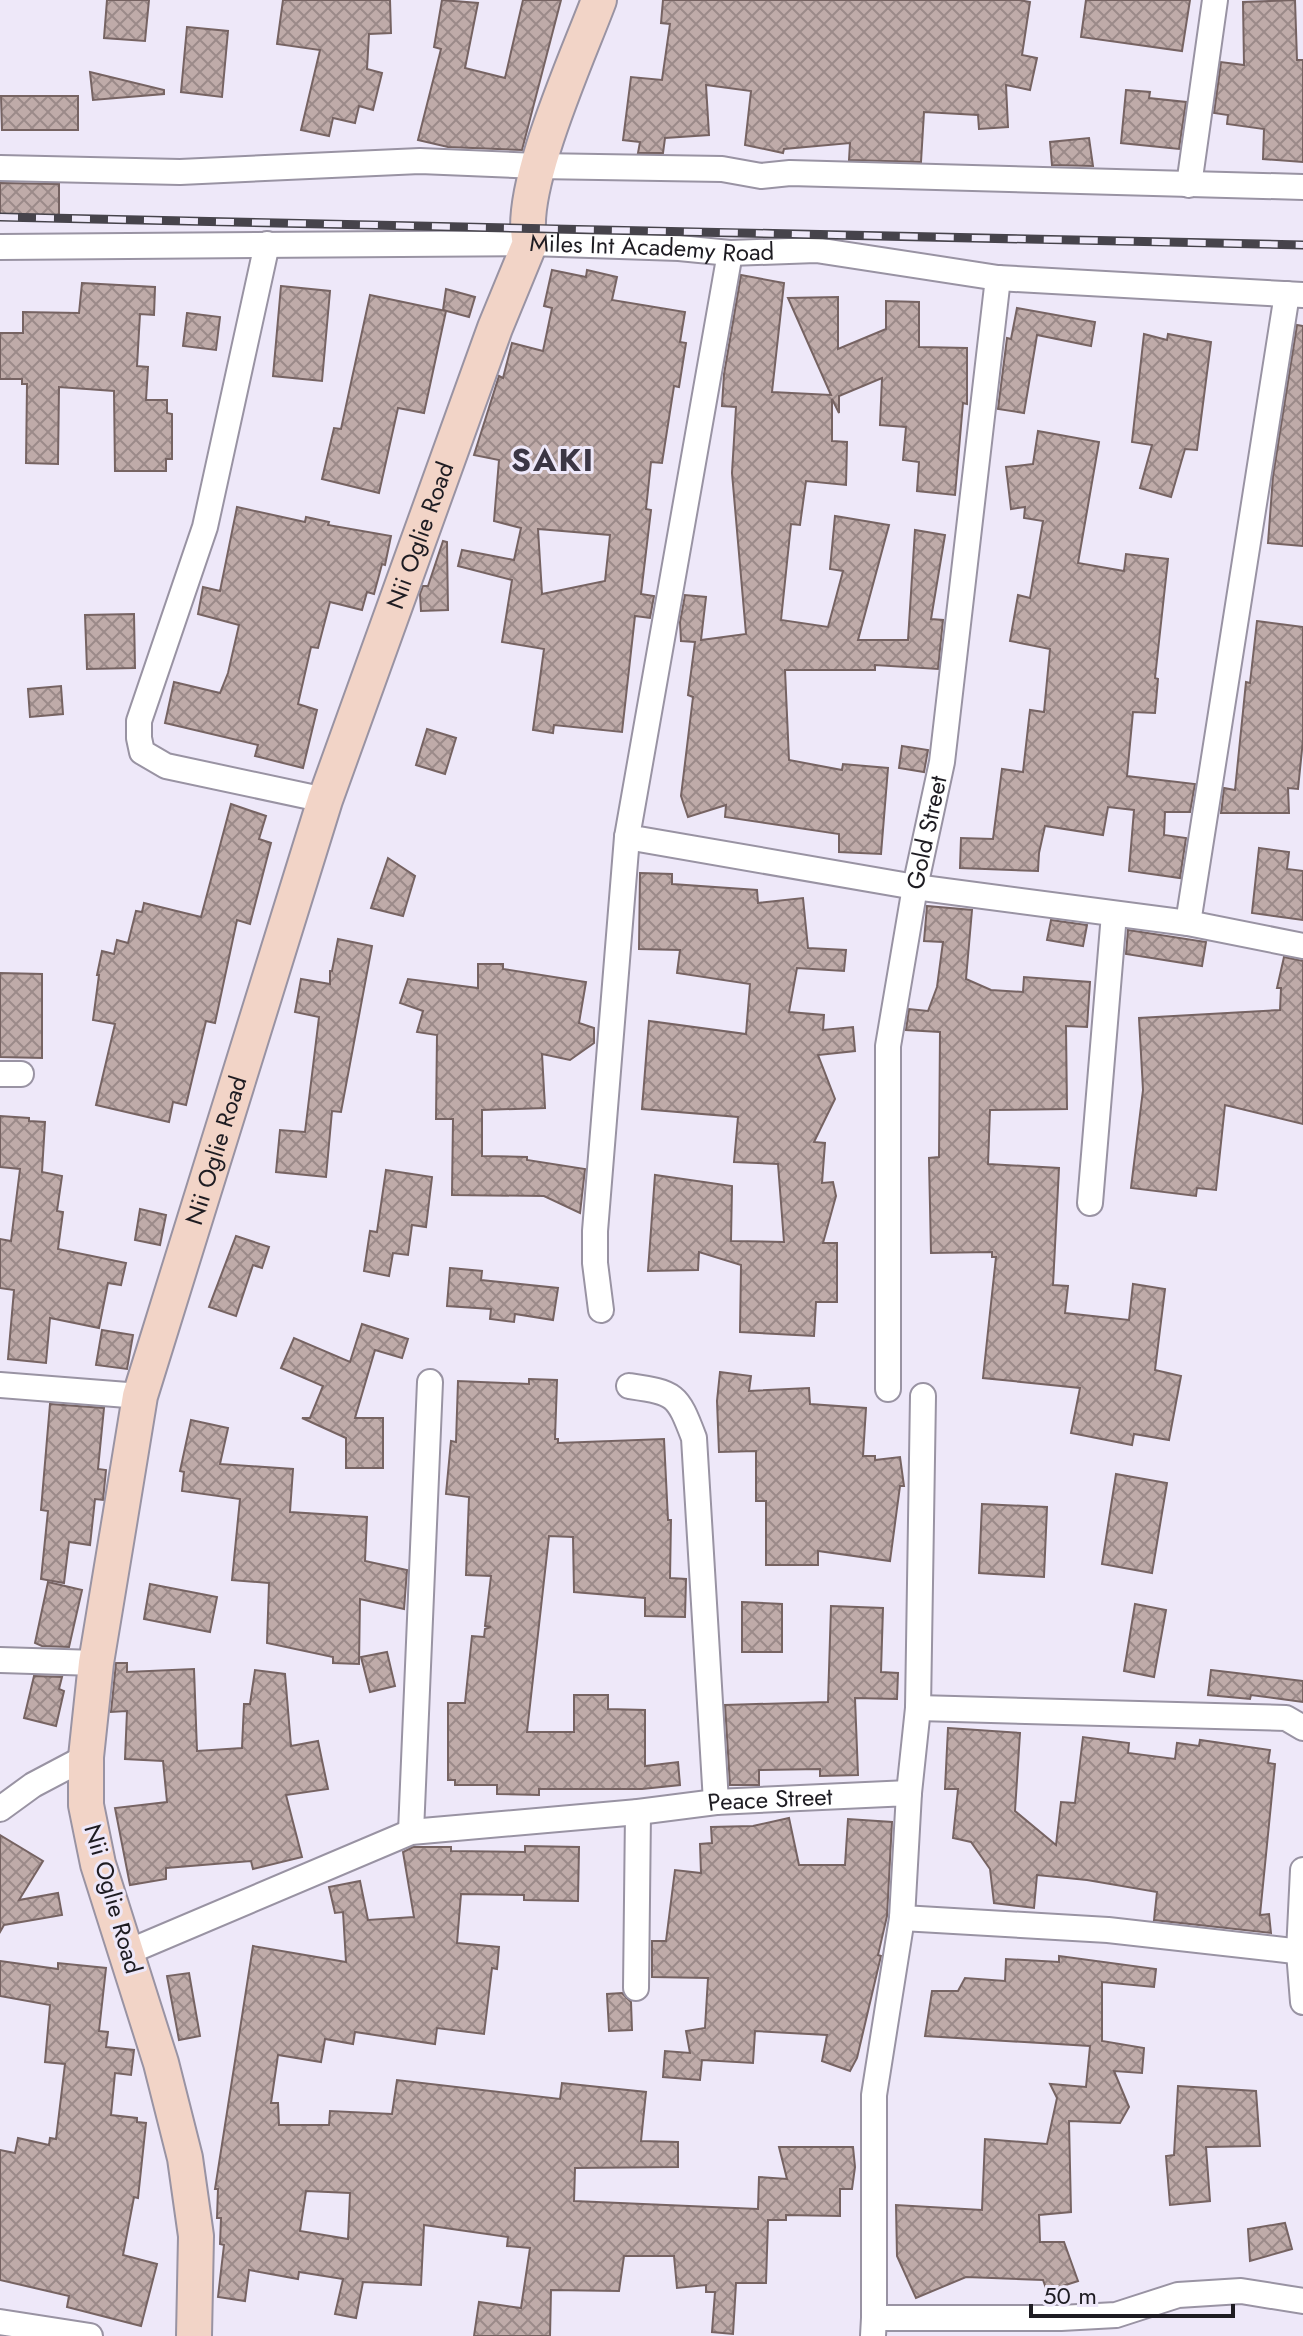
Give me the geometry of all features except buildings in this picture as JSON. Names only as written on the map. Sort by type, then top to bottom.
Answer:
[{"type":"street","name":"Nii Oglie Road","points":[[194,2336],[196,2236],[185,2158],[161,2063],[98,1864],[86,1805],[86,1757],[96,1663],[140,1396],[325,800],[495,328],[530,243],[526,229],[537,166],[599,0]]},
{"type":"street","points":[[1189,185],[1215,0]]},
{"type":"street","points":[[0,168],[180,172],[420,161],[722,169],[761,176],[790,173],[1303,187]]},
{"type":"street","name":"Miles Int Academy Road","points":[[0,247],[530,243],[679,248],[730,253],[816,250],[998,278],[1295,294]]},
{"type":"street","points":[[267,244],[205,527],[139,721],[139,738],[142,752],[166,766],[325,800]]},
{"type":"street","points":[[601,1310],[595,1263],[595,1231],[627,837],[730,253]]},
{"type":"street","name":"Gold Street","points":[[888,1389],[888,1046],[915,887],[942,762],[998,278]]},
{"type":"street","points":[[1188,923],[1295,294]]},
{"type":"street","points":[[627,837],[915,887],[1188,923],[1303,946]]},
{"type":"street","points":[[1090,1203],[1114,914]]},
{"type":"street","points":[[411,1832],[430,1382]]},
{"type":"street","points":[[0,1385],[140,1396]]},
{"type":"street","points":[[629,1386],[663,1391],[675,1398],[683,1408],[694,1438],[716,1802]]},
{"type":"street","points":[[923,1396],[918,1708],[909,1793],[902,1918],[874,2095],[873,2327],[1116,2315],[1178,2295],[1241,2291],[1303,2301]]},
{"type":"street","points":[[0,1660],[96,1663]]},
{"type":"street","points":[[918,1708],[1286,1718],[1303,1728]]},
{"type":"street","points":[[0,1809],[33,1785],[86,1757]]},
{"type":"street","name":"Peace Street","points":[[128,1952],[411,1832],[716,1802],[909,1793]]},
{"type":"street","points":[[636,1988],[638,1812]]},
{"type":"street","points":[[1303,1870],[1303,2002]]},
{"type":"street","points":[[902,1918],[1108,1930],[1301,1952]]},
{"type":"street","points":[[0,2322],[90,2336]]},
{"type":"railway","points":[[0,217],[1303,245]]},
{"type":"district","name":"SAKI","points":[[553,460]]}]
